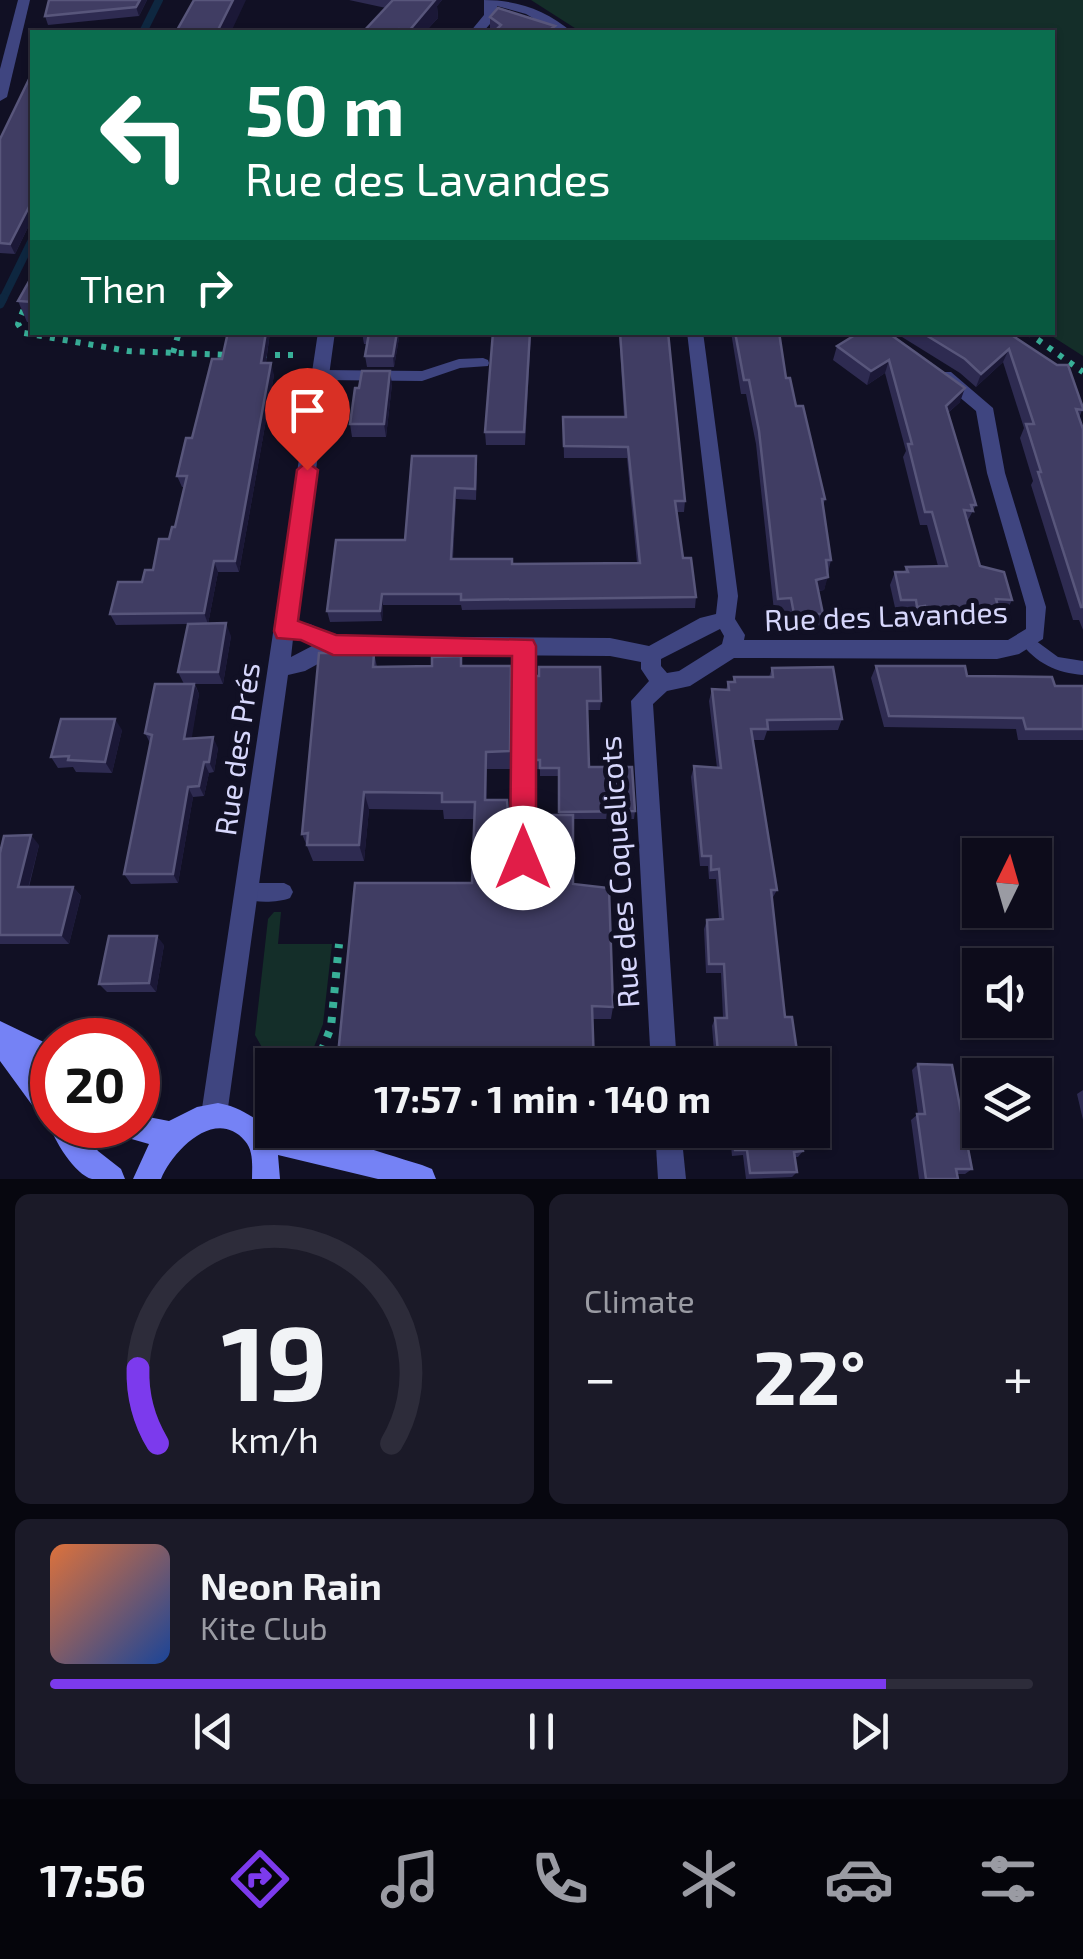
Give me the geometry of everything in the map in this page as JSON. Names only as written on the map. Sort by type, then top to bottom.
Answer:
[{"type":"main road","points":[[0,1038],[30,1050]]},
{"type":"main road","points":[[0,1038],[30,1080]]},
{"type":"main road","points":[[147,1179],[156,1154],[170,1135],[184,1125],[214,1115],[246,1125],[255,1135]]},
{"type":"main road","points":[[160,1133],[170,1135]]},
{"type":"main road","points":[[78,1148],[88,1162],[111,1179]]},
{"type":"main road","points":[[262,1148],[266,1179]]},
{"type":"main road","points":[[307,1148],[422,1179]]},
{"type":"street","points":[[0,96],[24,0]]},
{"type":"street","points":[[478,30],[491,16],[490,0],[531,11],[562,30]]},
{"type":"street","name":"Rue des Prés","points":[[214,1115],[327,335]]},
{"type":"street","points":[[651,655],[650,670],[662,682],[682,680],[731,649],[735,635],[725,620],[728,596],[694,335]]},
{"type":"street","name":"Rue des Lavandes","points":[[731,649],[997,650],[1028,641],[1036,632],[1036,607],[996,473],[984,408],[968,391],[923,362]]},
{"type":"street","points":[[285,631],[303,630],[333,645],[610,647],[651,655],[708,624],[725,620]]},
{"type":"street","points":[[280,667],[298,665],[333,645]]},
{"type":"street","name":"Rue des Coquelicots","points":[[662,682],[642,702],[663,1048]]},
{"type":"street","points":[[669,1148],[672,1179]]},
{"type":"lane","points":[[322,367],[422,376],[459,364],[483,363]]},
{"type":"lane","points":[[1028,641],[1045,658],[1064,668],[1083,668]]},
{"type":"lane","points":[[523,858],[524,646]]},
{"type":"lane","points":[[247,892],[284,892]]},
{"type":"path","points":[[30,294],[18,324],[24,333],[30,334]]},
{"type":"path","points":[[36,335],[128,351],[303,354],[303,359],[322,367]]},
{"type":"path","points":[[173,354],[178,335]]},
{"type":"path","points":[[1031,335],[1083,372]]},
{"type":"path","points":[[323,1048],[331,1027],[339,944]]},
{"type":"green space","points":[[531,0],[1083,0],[1083,356],[1050,335],[1055,335],[1055,30],[578,30]]},
{"type":"green space","points":[[274,912],[281,912],[278,944],[332,944],[323,1024],[314,1048],[262,1048],[255,1035],[268,919]]},
{"type":"building","points":[[49,0],[140,0],[136,7],[45,16]]},
{"type":"building","points":[[194,0],[233,0],[218,30],[177,30]]},
{"type":"building","points":[[393,0],[435,0],[410,30],[365,30]]},
{"type":"building","points":[[498,8],[555,26],[550,30],[496,30],[501,25],[490,17]]},
{"type":"building","points":[[30,77],[30,205],[10,244],[0,243],[0,139]]},
{"type":"building","points":[[30,280],[30,302],[18,301]]},
{"type":"building","points":[[227,335],[266,335],[261,363],[271,363],[235,561],[214,561],[204,613],[110,614],[118,582],[142,582],[145,570],[153,570],[159,539],[169,539],[175,527],[187,476],[177,476],[186,438],[192,438],[212,359],[222,359]]},
{"type":"building","points":[[369,335],[396,335],[393,356],[365,356]]},
{"type":"building","points":[[493,335],[530,335],[524,432],[485,432]]},
{"type":"building","points":[[620,335],[668,335],[685,501],[675,501],[683,558],[691,558],[696,597],[461,600],[461,594],[382,594],[380,611],[327,611],[336,540],[405,540],[412,456],[476,456],[475,489],[455,488],[451,559],[512,559],[512,564],[640,563],[628,447],[564,446],[563,417],[626,417]]},
{"type":"building","points":[[736,335],[779,335],[786,378],[790,378],[796,406],[803,406],[825,499],[831,560],[826,560],[828,577],[816,580],[823,614],[794,614],[791,598],[778,599],[759,431],[749,380],[744,380]]},
{"type":"building","points":[[855,335],[891,335],[965,388],[946,406],[976,505],[971,505],[973,511],[964,510],[980,566],[1004,572],[1012,600],[996,599],[998,606],[991,606],[992,611],[926,611],[925,606],[917,607],[916,600],[901,600],[895,572],[908,572],[906,567],[947,566],[932,512],[925,512],[908,444],[912,444],[889,360],[871,371],[837,346]]},
{"type":"building","points":[[926,335],[1012,335],[1057,365],[1068,365],[1083,408],[1076,409],[1083,429],[1083,607],[1038,472],[1026,424],[1034,424],[1009,349],[981,374],[965,359]]},
{"type":"building","points":[[362,371],[390,371],[384,424],[350,424],[355,388],[359,388]]},
{"type":"building","points":[[226,623],[218,672],[178,672],[188,624]]},
{"type":"building","points":[[319,653],[374,653],[373,667],[432,666],[432,657],[461,656],[461,666],[511,666],[510,751],[486,752],[485,800],[507,800],[510,844],[521,854],[530,852],[535,844],[536,815],[573,815],[573,884],[609,888],[613,1007],[592,1006],[593,1048],[339,1048],[355,883],[472,883],[475,802],[442,802],[442,793],[364,792],[359,845],[307,845],[308,833],[302,834]]},
{"type":"building","points":[[876,666],[965,666],[967,676],[1052,677],[1055,686],[1083,686],[1083,729],[1026,729],[1023,718],[889,716]]},
{"type":"building","points":[[539,667],[600,667],[601,701],[587,701],[589,767],[632,767],[635,811],[559,812],[559,768],[540,768],[540,760],[536,760]]},
{"type":"building","points":[[833,667],[842,719],[767,720],[768,729],[751,729],[777,890],[771,890],[785,1017],[792,1017],[797,1048],[718,1048],[715,1018],[727,1018],[724,964],[709,964],[707,920],[723,919],[719,869],[711,870],[711,856],[702,856],[694,766],[721,768],[712,689],[729,690],[728,682],[735,682],[734,677],[773,677],[772,668]]},
{"type":"building","points":[[155,684],[194,684],[184,739],[213,737],[209,762],[204,762],[199,786],[188,787],[173,874],[124,874],[152,735],[145,733]]},
{"type":"building","points":[[61,719],[115,719],[105,762],[51,757]]},
{"type":"building","points":[[31,835],[18,887],[73,887],[61,935],[0,935],[0,853],[4,836]]},
{"type":"building","points":[[109,936],[157,936],[149,983],[99,984]]},
{"type":"building","points":[[918,1064],[952,1065],[962,1117],[962,1148],[968,1148],[972,1169],[956,1169],[958,1179],[926,1179],[917,1114],[925,1114]]},
{"type":"building","points":[[803,1148],[803,1151],[794,1152],[797,1172],[750,1173],[747,1150],[735,1150]]},
{"type":"waterway","points":[[144,30],[159,0]]},
{"type":"waterway","points":[[2,301],[30,244]]},
{"type":"waterway","points":[[0,304],[3,298]]},
{"type":"route","points":[[307,470],[285,631],[303,630],[333,645],[524,646],[523,858]]}]
